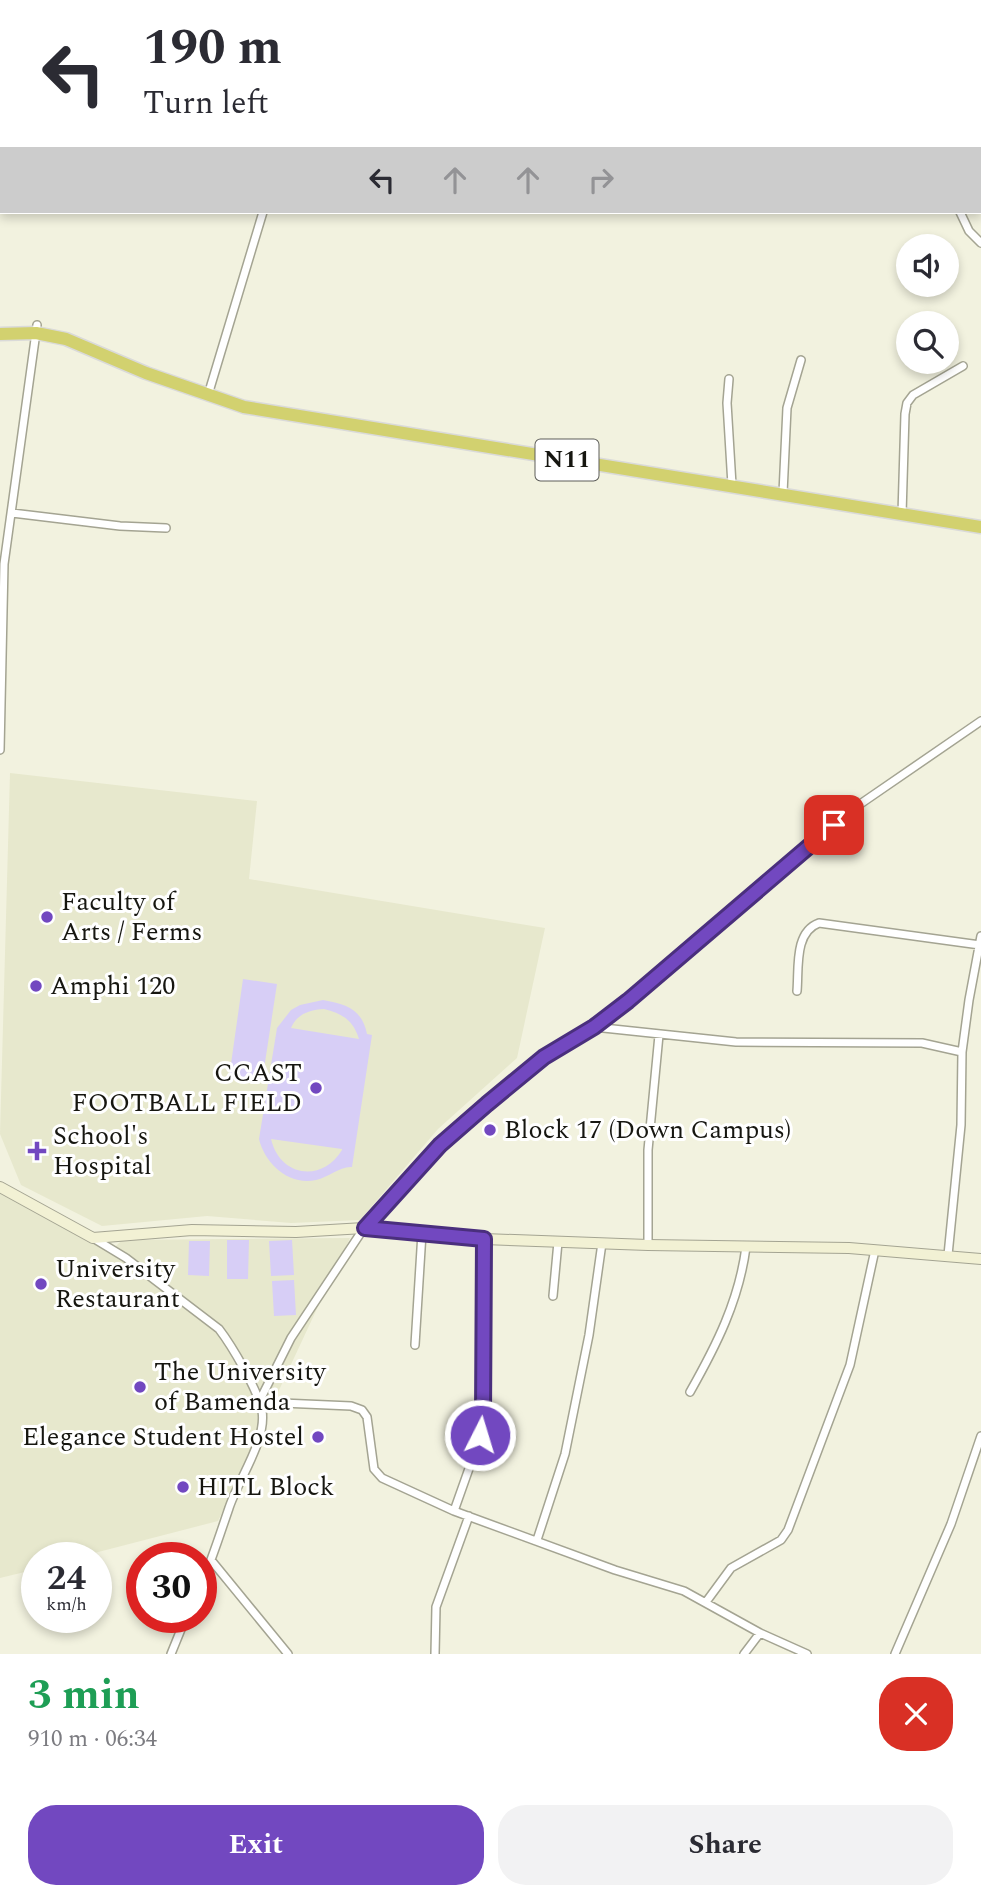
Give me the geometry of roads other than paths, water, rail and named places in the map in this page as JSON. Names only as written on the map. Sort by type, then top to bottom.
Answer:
[{"type":"highway","name":"N11","points":[[0,327],[37,329],[146,373],[244,407],[981,527]]},
{"type":"highway","name":"N11","points":[[0,334],[37,329]]},
{"type":"street","points":[[208,396],[262,214]]},
{"type":"street","points":[[961,214],[969,231],[981,243]]},
{"type":"street","points":[[0,750],[4,564],[37,329]]},
{"type":"street","points":[[783,494],[787,408],[801,360]]},
{"type":"street","points":[[902,515],[907,403],[913,395],[963,366]]},
{"type":"street","points":[[729,379],[727,403],[732,485]]},
{"type":"street","points":[[12,513],[120,526],[166,528]]},
{"type":"street","points":[[259,1402],[291,1338],[365,1228],[449,1137],[544,1057],[594,1027],[628,1001],[853,809],[981,721]]},
{"type":"street","points":[[797,991],[802,937],[809,927],[819,923],[980,941],[962,1052],[961,1125],[948,1255]]},
{"type":"street","points":[[594,1027],[659,1035],[774,1043],[922,1043],[962,1052]]},
{"type":"street","points":[[648,1245],[648,1150],[659,1035]]},
{"type":"street","points":[[0,1187],[126,1258],[219,1329],[230,1343],[262,1413],[255,1448],[229,1506],[217,1542]]},
{"type":"street","points":[[93,1238],[192,1230],[296,1232],[365,1228],[484,1239],[875,1250],[981,1259]]},
{"type":"street","points":[[415,1345],[422,1233]]},
{"type":"street","points":[[454,1511],[477,1446],[483,1416],[484,1239]]},
{"type":"street","points":[[553,1296],[558,1241]]},
{"type":"street","points":[[537,1540],[565,1454],[589,1335],[602,1243]]},
{"type":"street","points":[[690,1392],[724,1331],[746,1247]]},
{"type":"street","points":[[706,1602],[731,1568],[780,1540],[788,1530],[850,1365],[875,1250]]},
{"type":"street","points":[[259,1402],[338,1405],[362,1410],[367,1417],[374,1469],[382,1478],[454,1511],[615,1570],[684,1591],[760,1633],[807,1654]]},
{"type":"street","points":[[895,1654],[951,1524],[981,1436]]},
{"type":"street","points":[[435,1654],[436,1607],[469,1516]]},
{"type":"street","points":[[217,1567],[288,1654]]},
{"type":"street","points":[[171,1654],[180,1633]]},
{"type":"street","points":[[744,1654],[760,1633]]},
{"type":"place","name":"Faculty of Arts / Ferms","points":[[47,917]]},
{"type":"place","name":"Amphi 120","points":[[36,986]]},
{"type":"place","name":"CCAST FOOTBALL FIELD","points":[[316,1088]]},
{"type":"place","name":"Block 17 (Down Campus)","points":[[490,1130]]},
{"type":"place","name":"School's Hospital","points":[[37,1151]]},
{"type":"place","name":"University Restaurant","points":[[41,1284]]},
{"type":"place","name":"The University of Bamenda","points":[[140,1387]]},
{"type":"place","name":"Elegance Student Hostel","points":[[318,1437]]},
{"type":"place","name":"HITL Block","points":[[183,1487]]}]
